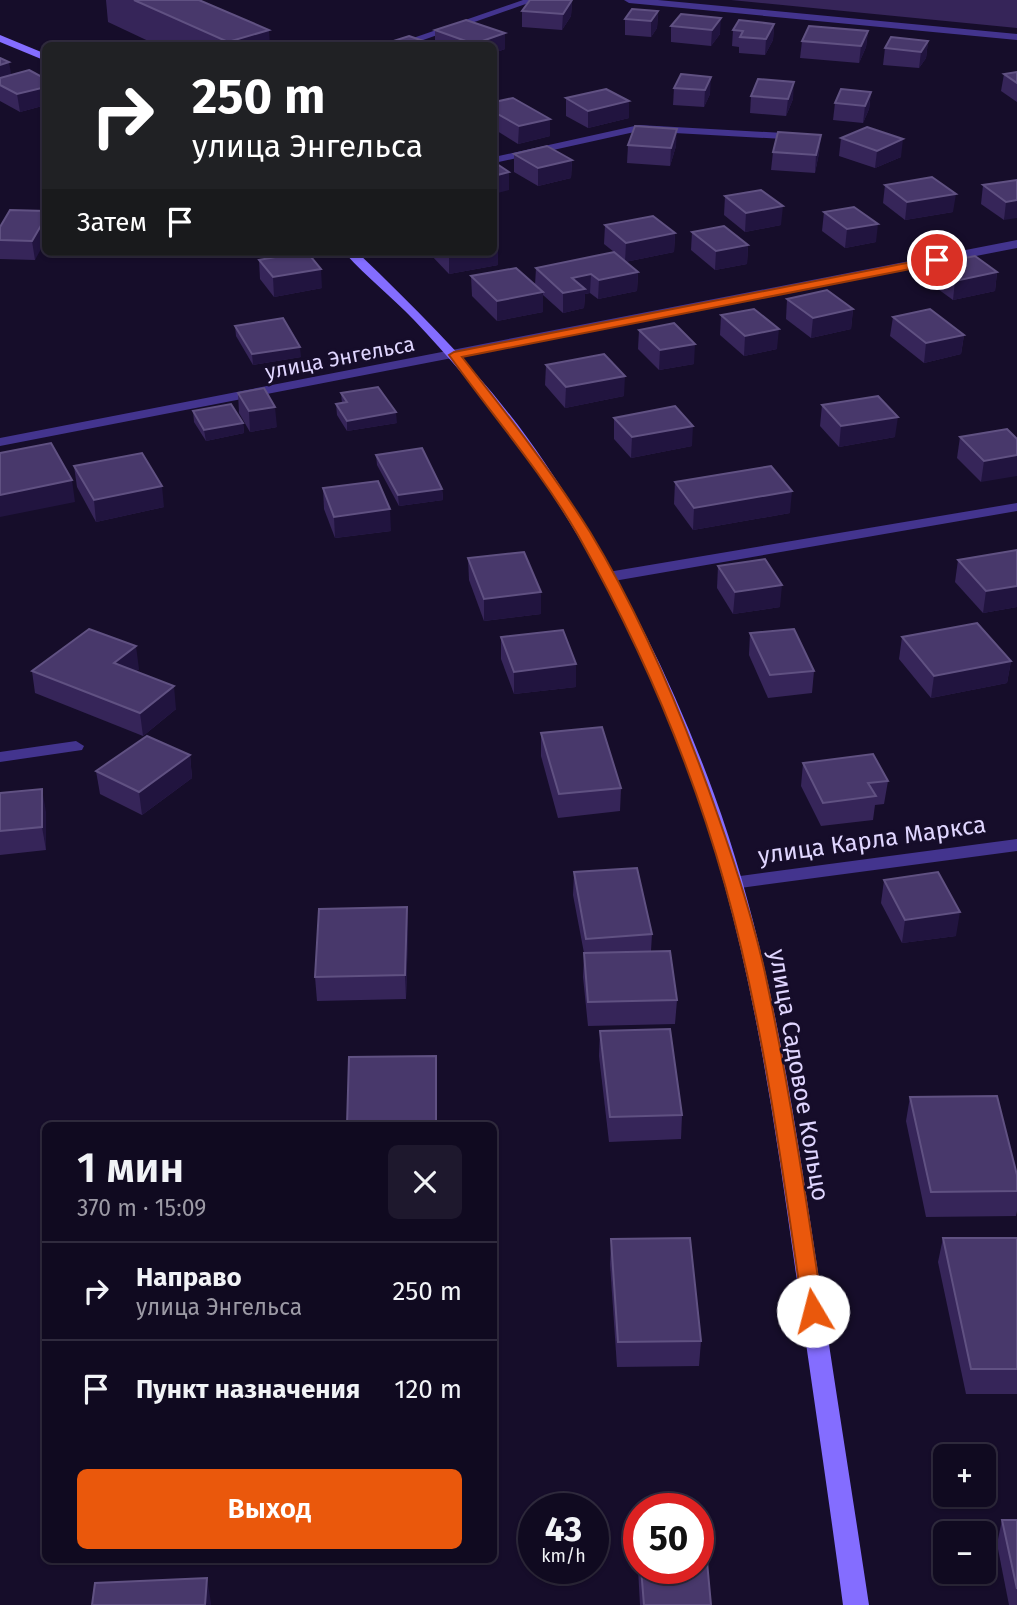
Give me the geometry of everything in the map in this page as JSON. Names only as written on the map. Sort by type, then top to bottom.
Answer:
[{"type":"main road","points":[[0,38],[42,56]]},
{"type":"main road","name":"улица Садовое Кольцо","points":[[354,256],[404,302],[454,355],[534,456],[608,577],[650,662],[685,744],[733,883],[755,971],[789,1150],[856,1605]]},
{"type":"street","points":[[407,42],[532,0]]},
{"type":"street","points":[[629,0],[1017,37]]},
{"type":"street","points":[[497,159],[639,128],[819,138]]},
{"type":"street","name":"улица Энгельса","points":[[0,442],[1017,244]]},
{"type":"street","points":[[608,577],[1017,508]]},
{"type":"street","points":[[0,757],[76,746]]},
{"type":"street","name":"улица Карла Маркса","points":[[733,883],[1017,845]]},
{"type":"building","points":[[134,0],[199,0],[269,30],[228,42]]},
{"type":"building","points":[[530,0],[572,0],[563,14],[522,11]]},
{"type":"building","points":[[632,9],[658,11],[651,21],[625,19]]},
{"type":"building","points":[[681,14],[721,18],[712,30],[671,26]]},
{"type":"building","points":[[466,20],[505,33],[480,42],[468,42],[435,30]]},
{"type":"building","points":[[739,20],[774,24],[766,39],[740,37],[743,31],[733,30]]},
{"type":"building","points":[[809,26],[868,31],[861,46],[802,41]]},
{"type":"building","points":[[409,36],[426,42],[390,42]]},
{"type":"building","points":[[891,37],[928,41],[921,52],[885,48]]},
{"type":"building","points":[[0,58],[9,62],[0,65]]},
{"type":"building","points":[[29,70],[42,77],[42,88],[17,94],[0,85],[0,78]]},
{"type":"building","points":[[1017,72],[1017,83],[1004,74]]},
{"type":"building","points":[[681,74],[711,77],[705,90],[674,88]]},
{"type":"building","points":[[758,79],[794,82],[788,99],[751,96]]},
{"type":"building","points":[[606,89],[629,101],[588,111],[566,98]]},
{"type":"building","points":[[841,89],[871,92],[865,106],[835,103]]},
{"type":"building","points":[[513,98],[550,119],[519,126],[497,114],[497,101]]},
{"type":"building","points":[[635,126],[677,129],[671,148],[628,145]]},
{"type":"building","points":[[867,127],[903,139],[877,151],[841,138]]},
{"type":"building","points":[[778,132],[821,135],[816,155],[773,152]]},
{"type":"building","points":[[547,146],[572,160],[538,168],[514,154]]},
{"type":"building","points":[[497,164],[509,172],[497,175]]},
{"type":"building","points":[[932,177],[956,194],[907,202],[885,185]]},
{"type":"building","points":[[1017,180],[1017,200],[1006,202],[983,185]]},
{"type":"building","points":[[761,190],[783,206],[746,213],[725,196]]},
{"type":"building","points":[[854,207],[878,224],[847,229],[824,212]]},
{"type":"building","points":[[10,210],[42,211],[42,224],[32,241],[0,240],[0,227]]},
{"type":"building","points":[[653,216],[675,233],[626,243],[605,225]]},
{"type":"building","points":[[724,226],[748,245],[716,251],[692,232]]},
{"type":"building","points":[[614,252],[638,272],[599,280],[591,274],[572,278],[585,289],[563,293],[536,268]]},
{"type":"building","points":[[281,256],[310,256],[321,269],[273,277],[259,260]]},
{"type":"building","points":[[975,256],[997,272],[955,281],[933,264]]},
{"type":"building","points":[[516,268],[543,292],[497,301],[471,276]]},
{"type":"building","points":[[827,290],[853,309],[813,318],[787,299]]},
{"type":"building","points":[[754,309],[779,329],[745,336],[721,315]]},
{"type":"building","points":[[930,309],[964,335],[926,343],[893,317]]},
{"type":"building","points":[[283,318],[300,347],[252,354],[235,326]]},
{"type":"building","points":[[674,323],[695,344],[660,350],[639,330]]},
{"type":"building","points":[[604,354],[625,376],[566,387],[546,365]]},
{"type":"building","points":[[378,387],[396,412],[347,421],[336,404],[347,402],[341,393]]},
{"type":"building","points":[[264,388],[275,407],[249,411],[238,393]]},
{"type":"building","points":[[878,396],[898,417],[841,426],[822,405]]},
{"type":"building","points":[[231,404],[243,423],[204,430],[193,411]]},
{"type":"building","points":[[675,406],[693,426],[632,437],[614,418]]},
{"type":"building","points":[[1007,429],[1017,439],[1017,455],[984,461],[960,437]]},
{"type":"building","points":[[51,443],[72,480],[0,495],[0,453]]},
{"type":"building","points":[[422,448],[442,489],[398,495],[376,455]]},
{"type":"building","points":[[142,453],[162,486],[94,500],[74,466]]},
{"type":"building","points":[[771,466],[792,491],[694,508],[675,482]]},
{"type":"building","points":[[378,481],[390,509],[334,517],[323,488]]},
{"type":"building","points":[[1017,550],[1017,586],[986,591],[958,560]]},
{"type":"building","points":[[524,552],[541,592],[484,599],[468,558]]},
{"type":"building","points":[[765,559],[782,585],[735,592],[718,566]]},
{"type":"building","points":[[977,623],[1011,661],[934,676],[902,637]]},
{"type":"building","points":[[89,629],[136,646],[114,663],[174,686],[140,713],[32,671]]},
{"type":"building","points":[[794,629],[814,671],[770,675],[750,633]]},
{"type":"building","points":[[563,630],[576,664],[514,672],[501,637]]},
{"type":"building","points":[[602,727],[621,788],[559,794],[541,733]]},
{"type":"building","points":[[147,736],[190,755],[139,792],[96,771]]},
{"type":"building","points":[[873,754],[888,781],[868,783],[876,796],[823,803],[803,763]]},
{"type":"building","points":[[42,789],[42,827],[0,831],[0,793]]},
{"type":"building","points":[[637,868],[652,934],[586,939],[574,872]]},
{"type":"building","points":[[938,872],[960,912],[905,920],[884,880]]},
{"type":"building","points":[[407,907],[405,975],[315,977],[319,909]]},
{"type":"building","points":[[670,951],[677,1000],[588,1002],[584,953]]},
{"type":"building","points":[[670,1029],[682,1115],[610,1117],[600,1031]]},
{"type":"building","points":[[436,1056],[436,1122],[347,1122],[349,1057]]},
{"type":"building","points":[[997,1096],[1017,1175],[1017,1191],[931,1192],[910,1097]]},
{"type":"building","points":[[690,1238],[701,1341],[618,1342],[611,1239]]},
{"type":"building","points":[[943,1238],[1017,1238],[1017,1369],[971,1369]]},
{"type":"building","points":[[1002,1520],[1017,1520],[1017,1589]]},
{"type":"building","points":[[207,1578],[205,1605],[92,1605],[95,1583]]},
{"type":"building","points":[[642,1584],[709,1584],[711,1605],[644,1605]]},
{"type":"route","points":[[813,1311],[789,1150],[755,971],[733,883],[685,744],[635,628],[584,534],[534,456],[454,355],[937,260]]}]
